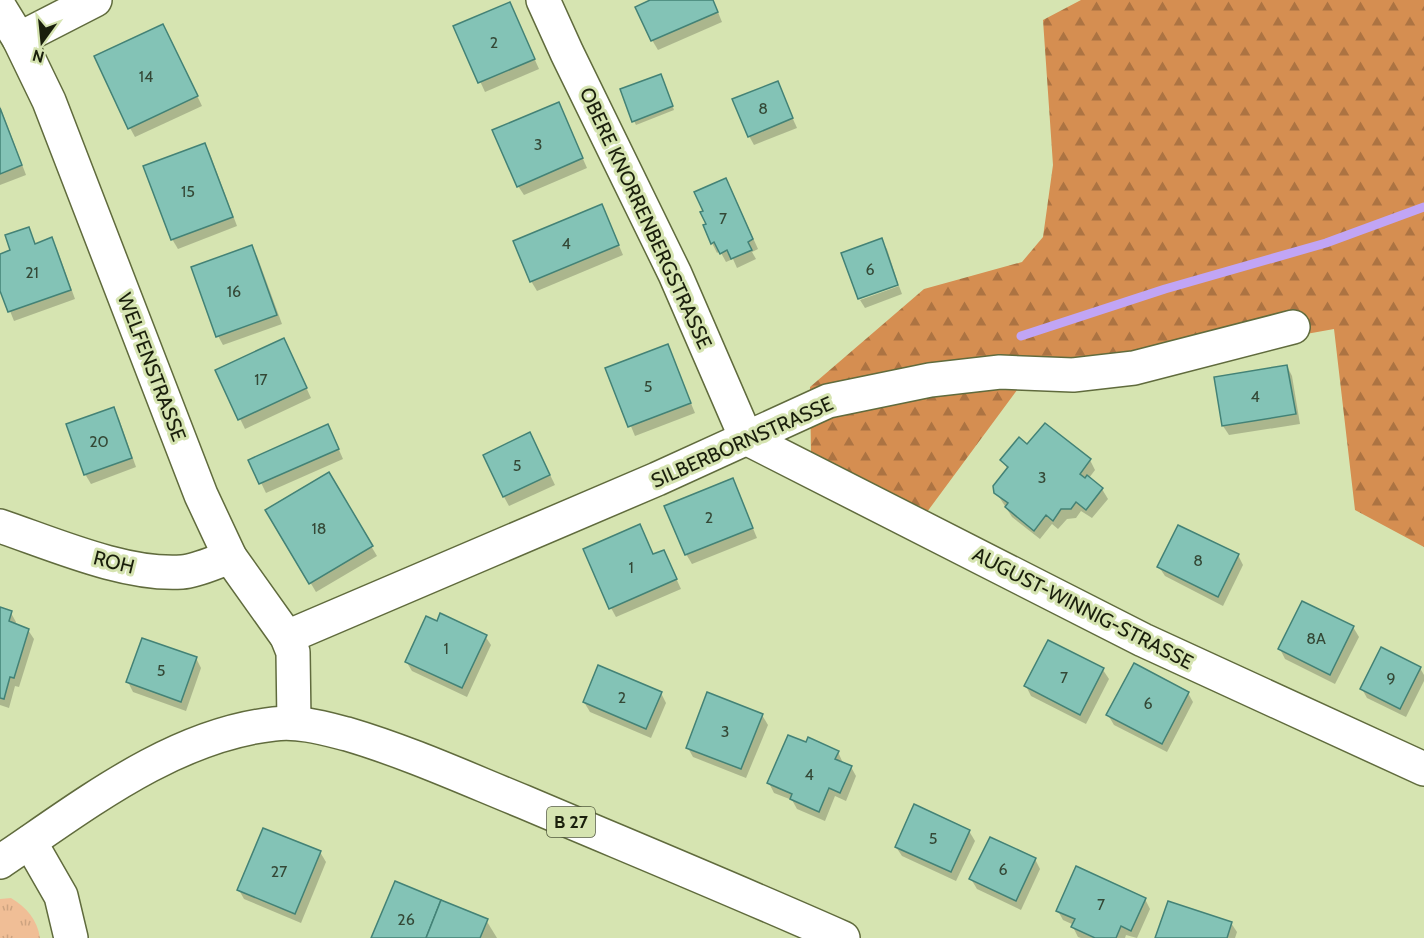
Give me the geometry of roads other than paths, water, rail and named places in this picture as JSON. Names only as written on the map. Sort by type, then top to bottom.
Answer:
[{"type":"street","points":[[19,39],[95,0]]},
{"type":"street","name":"OBERE KNORRENBERGSTRASSE","points":[[543,0],[675,274],[746,438]]},
{"type":"street","name":"WELFENSTRASSE","points":[[0,8],[19,39],[49,101],[201,495],[230,557],[287,637],[293,652],[294,723]]},
{"type":"street","name":"SILBERBORNSTRASSE","points":[[287,637],[657,479],[828,401],[930,380],[1000,372],[1073,375],[1134,368],[1293,327]]},
{"type":"street","name":"AUGUST-WINNIG-STRASSE","points":[[746,438],[1143,640],[1424,769]]},
{"type":"street","name":"ROH","points":[[0,526],[105,561],[153,571],[184,572],[230,557]]},
{"type":"street","name":"B 27","points":[[0,862],[100,795],[166,758],[240,730],[276,723],[308,724],[360,738],[434,764],[837,937]]},
{"type":"street","points":[[30,842],[61,896],[70,938]]},
{"type":"waterway","points":[[1021,336],[1165,289],[1326,243],[1424,207]]}]
